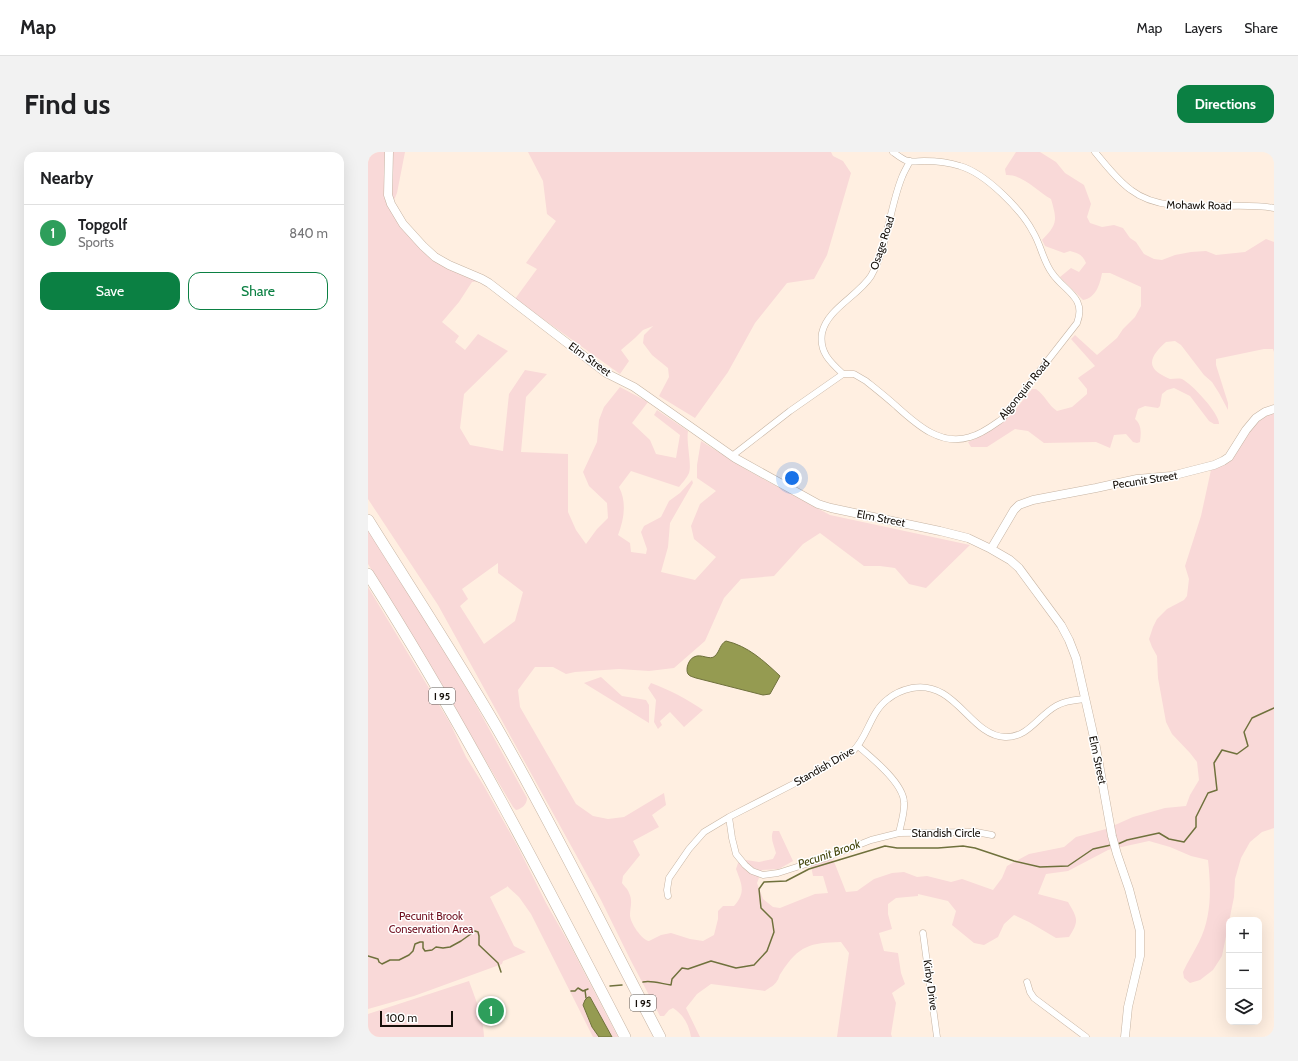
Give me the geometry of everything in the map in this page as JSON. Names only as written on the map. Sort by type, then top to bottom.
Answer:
[{"type":"highway","name":"I 95","points":[[368,520],[445,642],[496,728],[568,860],[660,1037]]},
{"type":"highway","name":"I 95","points":[[368,574],[424,666],[492,783],[625,1037]]},
{"type":"street","name":"Elm Street","points":[[389,152],[388,195],[391,204],[403,224],[428,251],[442,262],[489,283],[606,373],[634,388],[732,456],[757,471],[824,506],[968,538],[1010,560],[1019,568],[1061,625],[1076,658],[1103,780],[1112,836],[1130,889],[1140,931],[1140,956],[1128,1007],[1125,1037]]},
{"type":"street","name":"Algonquin Road","points":[[843,374],[854,374],[866,381],[907,416],[932,433],[949,438],[970,438],[987,430],[1002,418],[1077,323],[1080,316],[1080,306],[1077,299],[1060,283],[1049,268],[1043,252],[1027,222],[994,187],[971,170],[961,166],[919,160],[910,161],[893,152]]},
{"type":"street","name":"Mohawk Road","points":[[1095,152],[1130,190],[1154,202],[1172,206],[1227,205],[1262,206],[1274,208]]},
{"type":"street","name":"Osage Road","points":[[843,374],[828,360],[821,342],[824,327],[834,312],[865,284],[875,267],[883,245],[902,177],[910,161]]},
{"type":"street","points":[[732,456],[790,411],[843,374]]},
{"type":"street","name":"Pecunit Street","points":[[991,549],[1014,510],[1019,505],[1033,500],[1137,479],[1171,476],[1214,465],[1223,461],[1231,454],[1246,430],[1256,418],[1265,412],[1274,409]]},
{"type":"street","name":"Standish Drive","points":[[668,896],[667,890],[669,878],[689,849],[704,832],[729,816],[848,754],[858,746],[874,716],[884,702],[896,693],[924,687],[939,692],[952,700],[977,724],[986,730],[1005,737],[1016,736],[1024,732],[1056,706],[1085,699]]},
{"type":"street","points":[[729,816],[736,854],[752,871],[763,875],[778,873],[871,840],[899,833],[904,809],[902,791],[893,780],[858,746]]},
{"type":"street","name":"Standish Circle","points":[[899,833],[976,832],[992,835]]},
{"type":"street","name":"Kirby Drive","points":[[923,933],[937,1037]]},
{"type":"street","points":[[1027,982],[1030,992],[1034,998],[1086,1037]]},
{"type":"green space","points":[[368,152],[405,152],[397,193],[390,210],[410,237],[428,255],[446,266],[480,281],[472,282],[459,302],[442,322],[459,336],[455,342],[465,350],[478,334],[508,351],[464,394],[460,428],[470,445],[503,451],[509,394],[525,370],[547,374],[526,397],[521,452],[568,454],[568,512],[576,530],[586,544],[597,529],[608,518],[607,503],[589,486],[583,472],[597,442],[599,420],[604,407],[620,387],[648,402],[632,423],[650,440],[656,454],[676,458],[680,435],[654,415],[657,410],[688,431],[690,469],[687,477],[679,487],[631,471],[619,487],[622,493],[624,511],[618,535],[630,543],[631,552],[646,554],[647,549],[641,532],[644,526],[661,517],[669,501],[680,493],[692,480],[693,483],[670,523],[668,547],[661,572],[695,580],[716,557],[694,539],[691,526],[700,504],[716,491],[697,478],[697,465],[701,441],[747,470],[830,515],[970,545],[926,588],[909,584],[895,568],[864,566],[820,533],[803,544],[774,576],[741,579],[724,598],[705,641],[674,668],[649,671],[619,669],[566,674],[553,667],[535,667],[518,690],[520,707],[576,804],[593,816],[608,819],[624,817],[664,793],[666,805],[652,815],[659,827],[633,841],[640,855],[623,876],[622,883],[628,890],[631,899],[630,915],[634,926],[643,938],[649,941],[661,935],[671,933],[690,939],[703,941],[714,935],[718,919],[718,911],[723,906],[734,906],[740,897],[742,888],[736,869],[738,863],[746,860],[759,862],[773,859],[776,853],[772,839],[773,831],[779,831],[793,861],[779,869],[762,870],[757,883],[763,899],[773,907],[780,908],[815,894],[828,893],[823,876],[813,876],[811,866],[833,859],[846,892],[857,891],[874,879],[892,873],[904,872],[917,877],[927,876],[951,882],[962,879],[993,890],[1002,878],[1007,866],[1029,854],[1064,847],[1076,837],[1106,829],[1133,817],[1165,808],[1186,806],[1190,795],[1199,780],[1197,762],[1172,734],[1166,722],[1158,678],[1157,656],[1149,639],[1157,619],[1167,609],[1184,600],[1187,596],[1189,579],[1185,566],[1201,516],[1211,470],[1254,425],[1265,416],[1274,413],[1274,828],[1262,832],[1250,842],[1241,858],[1235,879],[1234,897],[1230,917],[1226,917],[1226,936],[1222,956],[1213,970],[1200,980],[1190,983],[1184,978],[1183,972],[1199,942],[1206,922],[1210,902],[1208,860],[1191,856],[1170,847],[1149,841],[1108,850],[1068,871],[1046,874],[1038,894],[1068,902],[1076,919],[1075,927],[1069,937],[1056,938],[1014,915],[1004,924],[998,937],[984,945],[974,943],[952,925],[956,911],[948,901],[918,894],[918,896],[896,898],[888,904],[888,914],[892,929],[879,933],[884,951],[898,953],[901,973],[905,984],[892,993],[896,1003],[891,1034],[892,1037],[837,1037],[849,953],[841,942],[821,943],[806,947],[794,956],[780,974],[776,982],[765,991],[711,984],[697,994],[686,1008],[700,1037],[691,1037],[689,1028],[685,1021],[673,1008],[664,1016],[660,1016],[601,900],[438,605],[368,499]],"holes":[[[498,563],[498,573],[523,592],[515,621],[484,644],[460,606],[468,599],[462,589]]]},
{"type":"green space","points":[[528,152],[831,152],[833,156],[843,161],[851,173],[827,255],[814,279],[787,283],[755,323],[728,372],[695,418],[659,396],[669,377],[668,368],[652,355],[643,343],[644,335],[653,326],[643,330],[621,350],[629,361],[620,374],[515,299],[537,269],[526,263],[556,221],[547,214],[543,181]]},
{"type":"green space","points":[[1016,152],[1040,152],[1056,162],[1065,173],[1084,185],[1091,204],[1087,217],[1090,223],[1102,227],[1114,225],[1123,228],[1130,238],[1136,242],[1144,254],[1154,259],[1162,260],[1175,255],[1191,252],[1206,251],[1216,255],[1245,252],[1266,239],[1274,242],[1274,352],[1273,349],[1264,349],[1216,359],[1216,365],[1228,403],[1228,410],[1212,382],[1204,375],[1181,345],[1175,341],[1166,342],[1153,358],[1152,363],[1156,371],[1170,379],[1182,379],[1198,393],[1215,413],[1219,424],[1214,424],[1209,421],[1190,396],[1174,388],[1167,390],[1162,394],[1160,406],[1158,408],[1145,406],[1138,409],[1135,419],[1140,427],[1141,435],[1140,442],[1137,443],[1133,442],[1126,434],[1114,435],[1110,448],[1096,442],[1044,443],[1028,431],[1015,429],[987,447],[971,447],[968,442],[979,437],[1011,415],[1032,389],[1039,391],[1057,411],[1072,407],[1087,394],[1087,389],[1078,378],[1095,366],[1071,339],[1075,335],[1097,355],[1117,338],[1123,329],[1135,317],[1141,306],[1141,287],[1110,273],[1102,273],[1097,290],[1087,299],[1083,300],[1060,277],[1071,268],[1079,272],[1086,263],[1085,260],[1082,256],[1070,251],[1064,253],[1045,246],[1042,240],[1051,230],[1055,221],[1051,199],[1024,180],[1012,175],[1006,175],[1005,169]]},
{"type":"green space","points":[[368,527],[471,696],[527,798],[524,806],[520,809],[516,810],[513,807],[407,627],[368,564]]},
{"type":"green space","name":"Pecunit Brook Conservation Area","points":[[368,587],[450,723],[466,757],[518,847],[546,903],[570,945],[618,1037],[612,1037],[590,997],[583,1005],[592,1027],[599,1037],[593,1037],[531,914],[519,897],[507,886],[490,897],[514,946],[526,952],[503,961],[502,964],[414,996],[368,1009]]},
{"type":"green space","points":[[601,677],[622,696],[646,700],[649,705],[649,723],[584,683]]},
{"type":"green space","points":[[651,683],[678,695],[703,710],[684,727],[670,712],[660,721],[662,725],[658,729],[654,722],[656,700],[648,688]]},
{"type":"green space","points":[[469,981],[481,1015],[484,1037],[368,1037],[368,1014]]},
{"type":"shaded area","points":[[726,641],[749,650],[780,676],[770,694],[763,695],[689,675],[687,672],[687,667],[692,658],[700,656],[711,658],[715,656],[722,644]]},
{"type":"shaded area","points":[[588,997],[590,997],[612,1037],[599,1037],[592,1027],[583,1005]]},
{"type":"waterway","name":"Pecunit Brook","points":[[1118,844],[1127,840],[1159,833],[1169,839],[1184,842],[1196,827],[1196,817],[1208,793],[1217,790],[1214,763],[1222,750],[1237,754],[1248,746],[1244,732],[1252,718],[1274,708]]},
{"type":"waterway","name":"Pecunit Brook","points":[[643,982],[671,985],[672,979],[682,968],[688,969],[711,961],[736,968],[754,965],[767,951],[774,932],[772,919],[761,908],[759,889],[764,882],[786,881],[809,869],[885,846],[897,848],[938,848],[963,846],[975,848],[1014,861],[1040,867],[1068,866],[1093,849],[1111,845]]},
{"type":"waterway","name":"Pecunit Brook","points":[[368,956],[378,959],[382,964],[390,960],[399,960],[409,955],[413,951],[415,944],[420,942],[423,942],[423,948],[425,951],[432,950],[436,947],[450,947],[475,931],[478,932],[479,945],[498,963],[501,972]]},
{"type":"waterway","name":"Pecunit Brook","points":[[610,986],[622,985]]},
{"type":"waterway","name":"Pecunit Brook","points":[[571,991],[575,991],[578,988],[583,991],[588,989]]},
{"type":"waterway","name":"Pecunit Brook","points":[[585,990],[586,998]]},
{"type":"place","name":"Topgolf","points":[[491,1011]]}]
